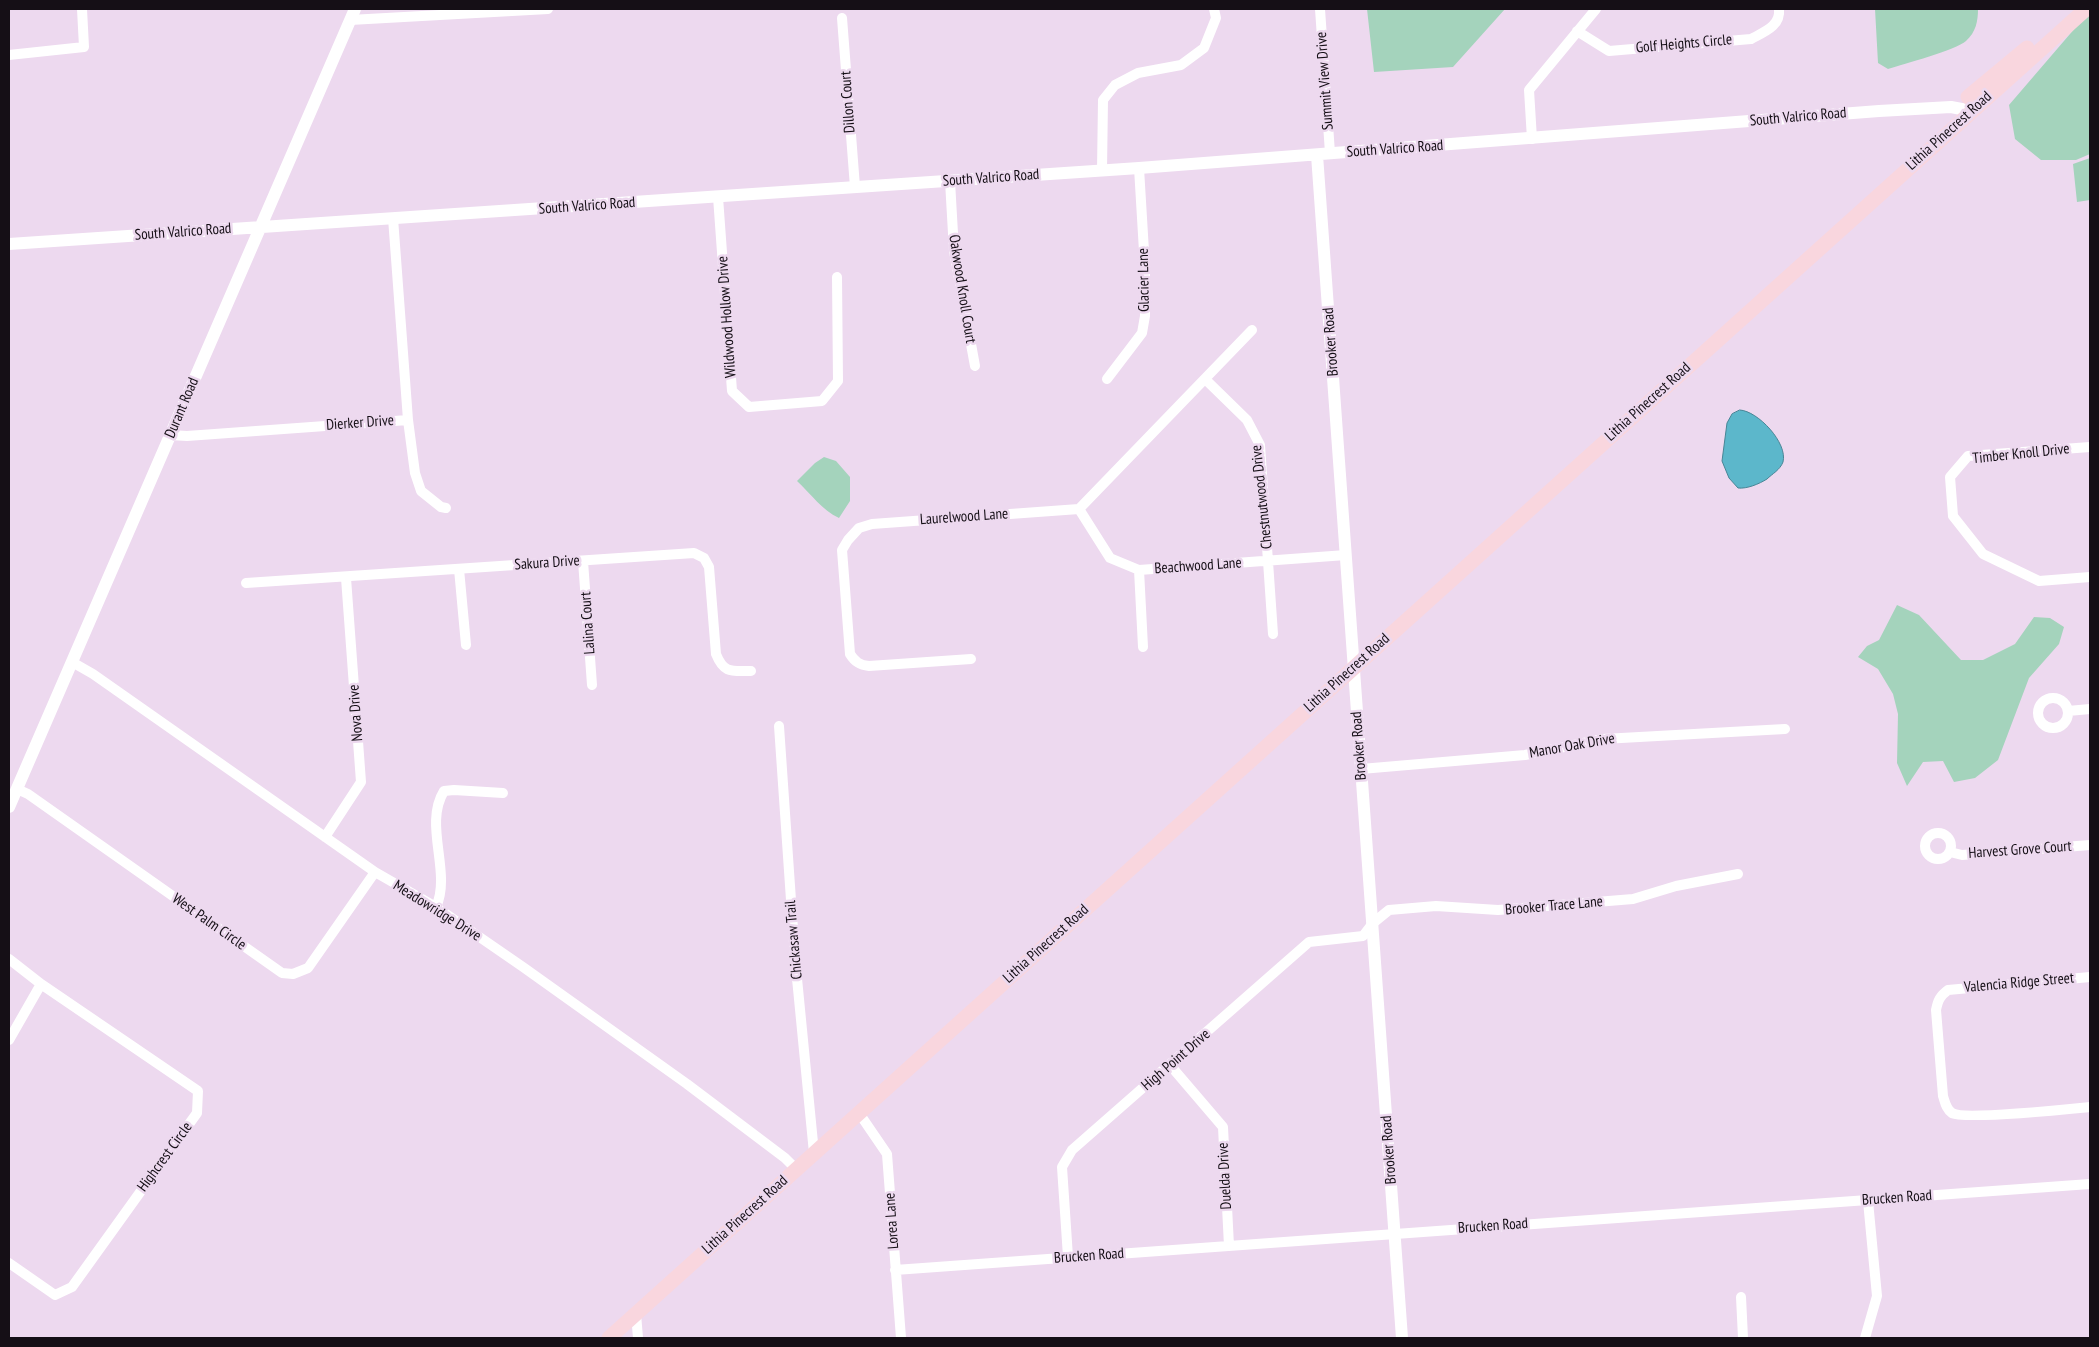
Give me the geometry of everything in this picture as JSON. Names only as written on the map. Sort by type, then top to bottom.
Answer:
[{"type":"main road","name":"Lithia Pinecrest Road","points":[[609,1338],[1354,668],[1970,104],[2085,9]]},
{"type":"street","points":[[9,55],[84,47],[82,9]]},
{"type":"street","points":[[352,14],[548,9]]},
{"type":"street","points":[[1102,170],[1103,100],[1115,85],[1138,73],[1181,66],[1204,48],[1216,18],[1214,9]]},
{"type":"street","name":"Summit View Drive","points":[[1320,9],[1324,154]]},
{"type":"street","points":[[1532,139],[1529,90],[1596,9]]},
{"type":"street","name":"Golf Heights Circle","points":[[1577,31],[1609,51],[1751,39],[1771,29],[1780,15],[1779,9]]},
{"type":"street","name":"Durant Road","points":[[9,807],[352,14]]},
{"type":"street","name":"Dillon Court","points":[[842,18],[855,187]]},
{"type":"street","name":"South Valrico Road","points":[[9,244],[1139,168],[1951,107],[1970,104]]},
{"type":"street","name":"Brooker Road","points":[[1324,154],[1346,555],[1402,1338]]},
{"type":"street","name":"Glacier Lane","points":[[1107,379],[1142,333],[1145,316],[1145,268],[1139,168]]},
{"type":"street","name":"Oakwood Knoll Court","points":[[950,181],[954,252],[975,366]]},
{"type":"street","name":"Wildwood Hollow Drive","points":[[718,197],[732,391],[749,407],[822,401],[838,382],[837,277]]},
{"type":"street","name":"Dierker Drive","points":[[170,435],[187,436],[408,420],[393,218]]},
{"type":"street","points":[[1079,509],[1252,330]]},
{"type":"street","name":"Chestnutwood Drive","points":[[1204,379],[1247,420],[1260,445],[1273,634]]},
{"type":"street","points":[[408,420],[414,473],[421,491],[441,507],[446,508]]},
{"type":"street","name":"Timber Knoll Drive","points":[[2090,447],[1968,456],[1950,477],[1953,516],[1983,554],[2039,581],[2090,577]]},
{"type":"street","name":"Beachwood Lane","points":[[1079,509],[1110,558],[1139,570],[1346,555]]},
{"type":"street","name":"Laurelwood Lane","points":[[971,659],[869,666],[853,660],[850,654],[842,550],[848,540],[859,528],[872,524],[1079,509]]},
{"type":"street","name":"Sakura Drive","points":[[246,583],[346,578],[694,553],[704,558],[709,567],[716,654],[721,666],[729,670],[751,671]]},
{"type":"street","name":"Lalina Court","points":[[583,561],[592,685]]},
{"type":"street","points":[[459,569],[466,644]]},
{"type":"street","points":[[1139,570],[1143,647]]},
{"type":"street","name":"Nova Drive","points":[[326,837],[361,782],[346,578]]},
{"type":"street","name":"Meadowridge Drive","points":[[72,662],[93,674],[375,872],[436,907],[687,1084],[785,1158],[796,1169]]},
{"type":"street","points":[[2068,710],[2090,709]]},
{"type":"street","name":"Chickasaw Trail","points":[[779,726],[795,958],[814,1153]]},
{"type":"street","name":"Manor Oak Drive","points":[[1361,769],[1525,755],[1603,739],[1784,729]]},
{"type":"street","name":"West Palm Circle","points":[[17,789],[28,794],[282,973],[293,974],[308,968],[375,872]]},
{"type":"street","points":[[436,907],[441,893],[437,820],[438,801],[444,791],[503,792]]},
{"type":"street","name":"Harvest Grove Court","points":[[1950,852],[1962,855],[2090,845]]},
{"type":"street","name":"Brooker Trace Lane","points":[[1373,923],[1389,910],[1436,906],[1498,910],[1633,899],[1676,886],[1738,874]]},
{"type":"street","name":"High Point Drive","points":[[1068,1257],[1062,1167],[1072,1150],[1309,942],[1363,936],[1373,923]]},
{"type":"street","name":"Highcrest Circle","points":[[9,959],[42,984],[198,1091],[197,1112],[72,1287],[55,1295],[9,1262]]},
{"type":"street","name":"Valencia Ridge Street","points":[[2090,977],[1948,990],[1938,1000],[1936,1010],[1943,1096],[1946,1107],[1952,1113],[1972,1116],[2090,1107]]},
{"type":"street","points":[[9,1040],[42,984]]},
{"type":"street","name":"Duelda Drive","points":[[1170,1065],[1222,1127],[1230,1246]]},
{"type":"street","name":"Lorea Lane","points":[[859,1112],[887,1154],[901,1338]]},
{"type":"street","name":"Brucken Road","points":[[895,1270],[1230,1246],[1394,1232],[1868,1201],[2090,1184]]},
{"type":"street","points":[[1865,1338],[1877,1296],[1868,1201]]},
{"type":"street","points":[[1741,1297],[1743,1338]]},
{"type":"street","points":[[636,1314],[638,1338]]},
{"type":"green space","points":[[1367,9],[1505,9],[1453,67],[1374,72]]},
{"type":"green space","points":[[1875,9],[1978,9],[1978,18],[1972,34],[1960,45],[1888,69],[1878,63]]},
{"type":"green space","points":[[2090,13],[2090,154],[2076,160],[2041,160],[2015,139],[2009,105]]},
{"type":"green space","points":[[2090,158],[2090,200],[2077,202],[2073,164]]},
{"type":"green space","points":[[824,457],[836,461],[850,477],[850,501],[839,518],[822,506],[797,481]]},
{"type":"green space","points":[[1897,605],[1919,615],[1961,660],[1983,660],[2015,644],[2034,617],[2050,618],[2064,627],[2059,644],[2029,678],[1998,760],[1975,778],[1954,782],[1943,761],[1923,762],[1907,786],[1897,763],[1898,714],[1893,694],[1878,669],[1858,657],[1867,646],[1879,640]]},
{"type":"water","points":[[1740,410],[1755,416],[1770,429],[1781,446],[1783,462],[1778,470],[1767,479],[1753,486],[1738,488],[1729,478],[1722,461],[1727,423],[1732,414]]}]
